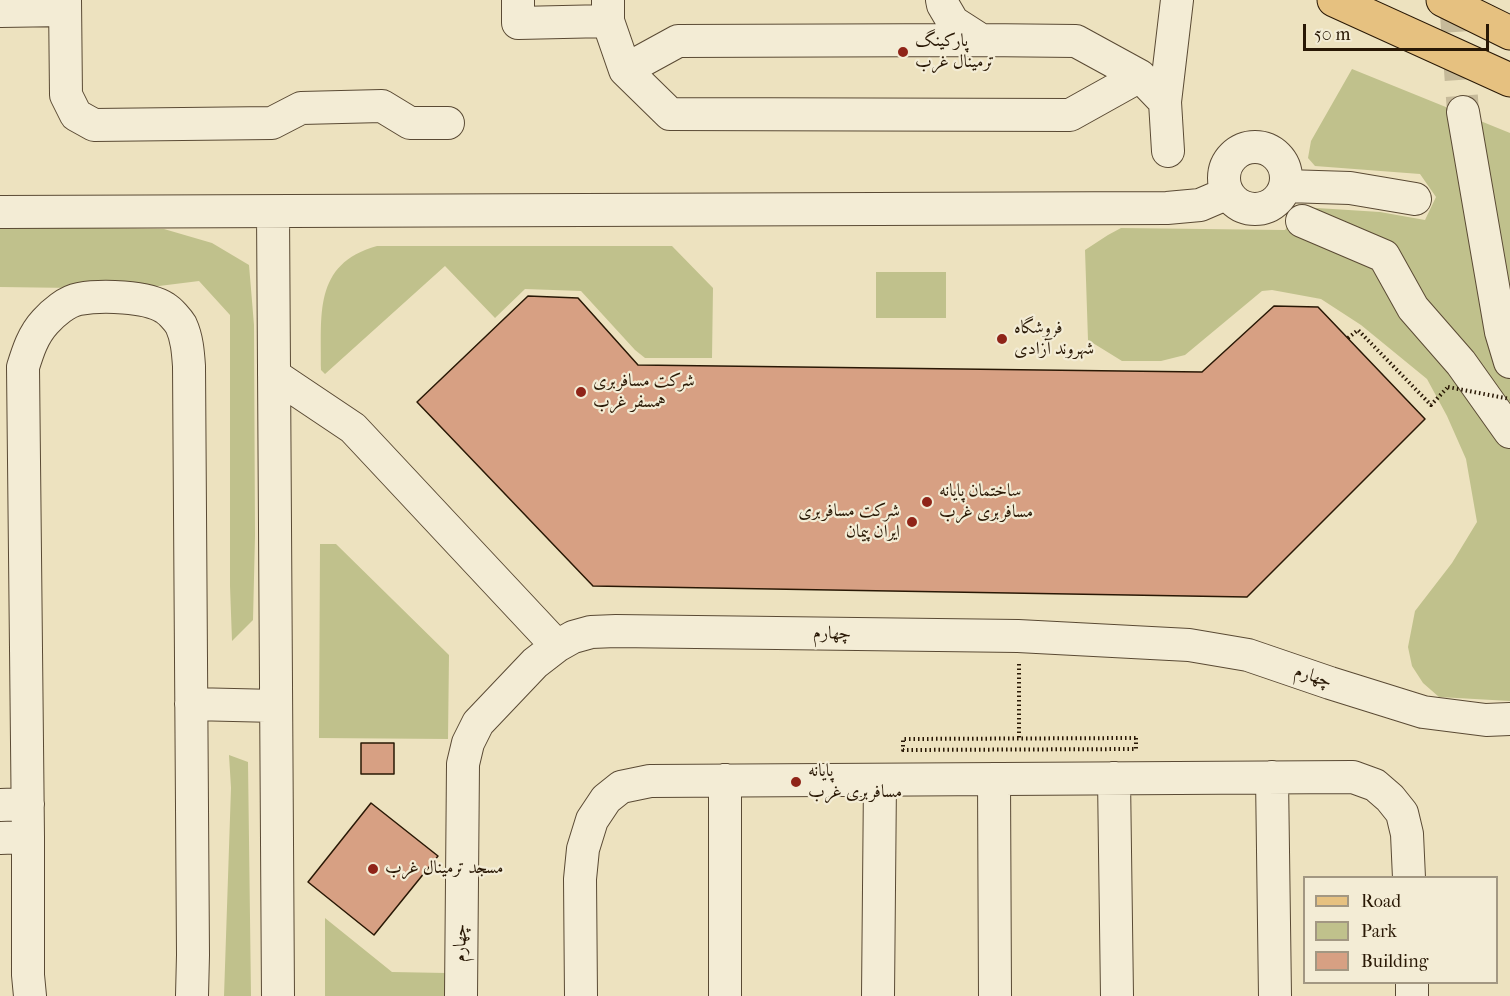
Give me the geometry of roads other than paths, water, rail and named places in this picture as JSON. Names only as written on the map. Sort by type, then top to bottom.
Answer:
[{"type":"main road","points":[[1334,0],[1510,80]]},
{"type":"main road","points":[[1443,0],[1510,33]]},
{"type":"lane","points":[[518,0],[518,23],[608,10],[625,70],[670,114],[1070,115],[1140,76]]},
{"type":"lane","points":[[942,0],[953,22],[981,40]]},
{"type":"lane","points":[[1168,151],[1165,102],[1177,0]]},
{"type":"lane","points":[[0,11],[65,5],[66,96],[76,115],[94,125],[272,123],[301,108],[382,106],[410,123],[448,123]]},
{"type":"lane","points":[[625,70],[678,41],[1076,41],[1140,76],[1165,102]]},
{"type":"lane","points":[[1463,112],[1501,332],[1510,362]]},
{"type":"lane","points":[[1252,147],[1262,148],[1279,158],[1285,167],[1286,186],[1281,196],[1273,203],[1264,208],[1254,209],[1244,207],[1228,193],[1224,174],[1227,164],[1242,150],[1252,147]]},
{"type":"lane","points":[[1286,186],[1350,188],[1415,199]]},
{"type":"lane","points":[[0,212],[1167,208],[1200,204],[1228,193]]},
{"type":"lane","points":[[273,212],[278,996]]},
{"type":"lane","points":[[1302,220],[1384,256],[1413,308],[1461,363],[1510,432]]},
{"type":"lane","points":[[30,996],[14,838],[23,368],[32,341],[43,323],[58,310],[77,299],[109,297],[141,299],[165,308],[180,324],[187,344],[189,366],[192,996]]},
{"type":"lane","points":[[274,375],[353,428],[557,646]]},
{"type":"lane","name":"چهارم","points":[[461,996],[463,764],[468,744],[478,723],[535,663],[573,637],[591,632],[1018,636],[1189,645],[1248,655],[1423,712],[1498,719]]},
{"type":"lane","points":[[191,704],[276,706]]},
{"type":"lane","points":[[1272,777],[1275,996]]},
{"type":"lane","points":[[581,996],[579,879],[583,849],[592,820],[606,799],[621,787],[650,781],[1353,777],[1375,785],[1402,813],[1407,834],[1409,876]]},
{"type":"lane","points":[[1114,778],[1117,996]]},
{"type":"lane","points":[[994,779],[995,996]]},
{"type":"lane","points":[[725,780],[725,996]]},
{"type":"lane","points":[[878,996],[880,780]]},
{"type":"tunnel","points":[[1455,0],[1463,112]]},
{"type":"place","name":"پارکینگ ترمینال غرب","points":[[903,52]]},
{"type":"place","name":"فروشگاه شهروند آزادی","points":[[1002,339]]},
{"type":"place","name":"شرکت مسافربری همسفر غرب","points":[[581,392]]},
{"type":"place","name":"ساختمان پایانه مسافربری غرب","points":[[927,502]]},
{"type":"place","name":"شرکت مسافربری ایران پیمان","points":[[912,522]]},
{"type":"place","name":"پایانه مسافربری غرب","points":[[796,782]]},
{"type":"place","name":"مسجد ترمینال غرب","points":[[373,869]]}]
